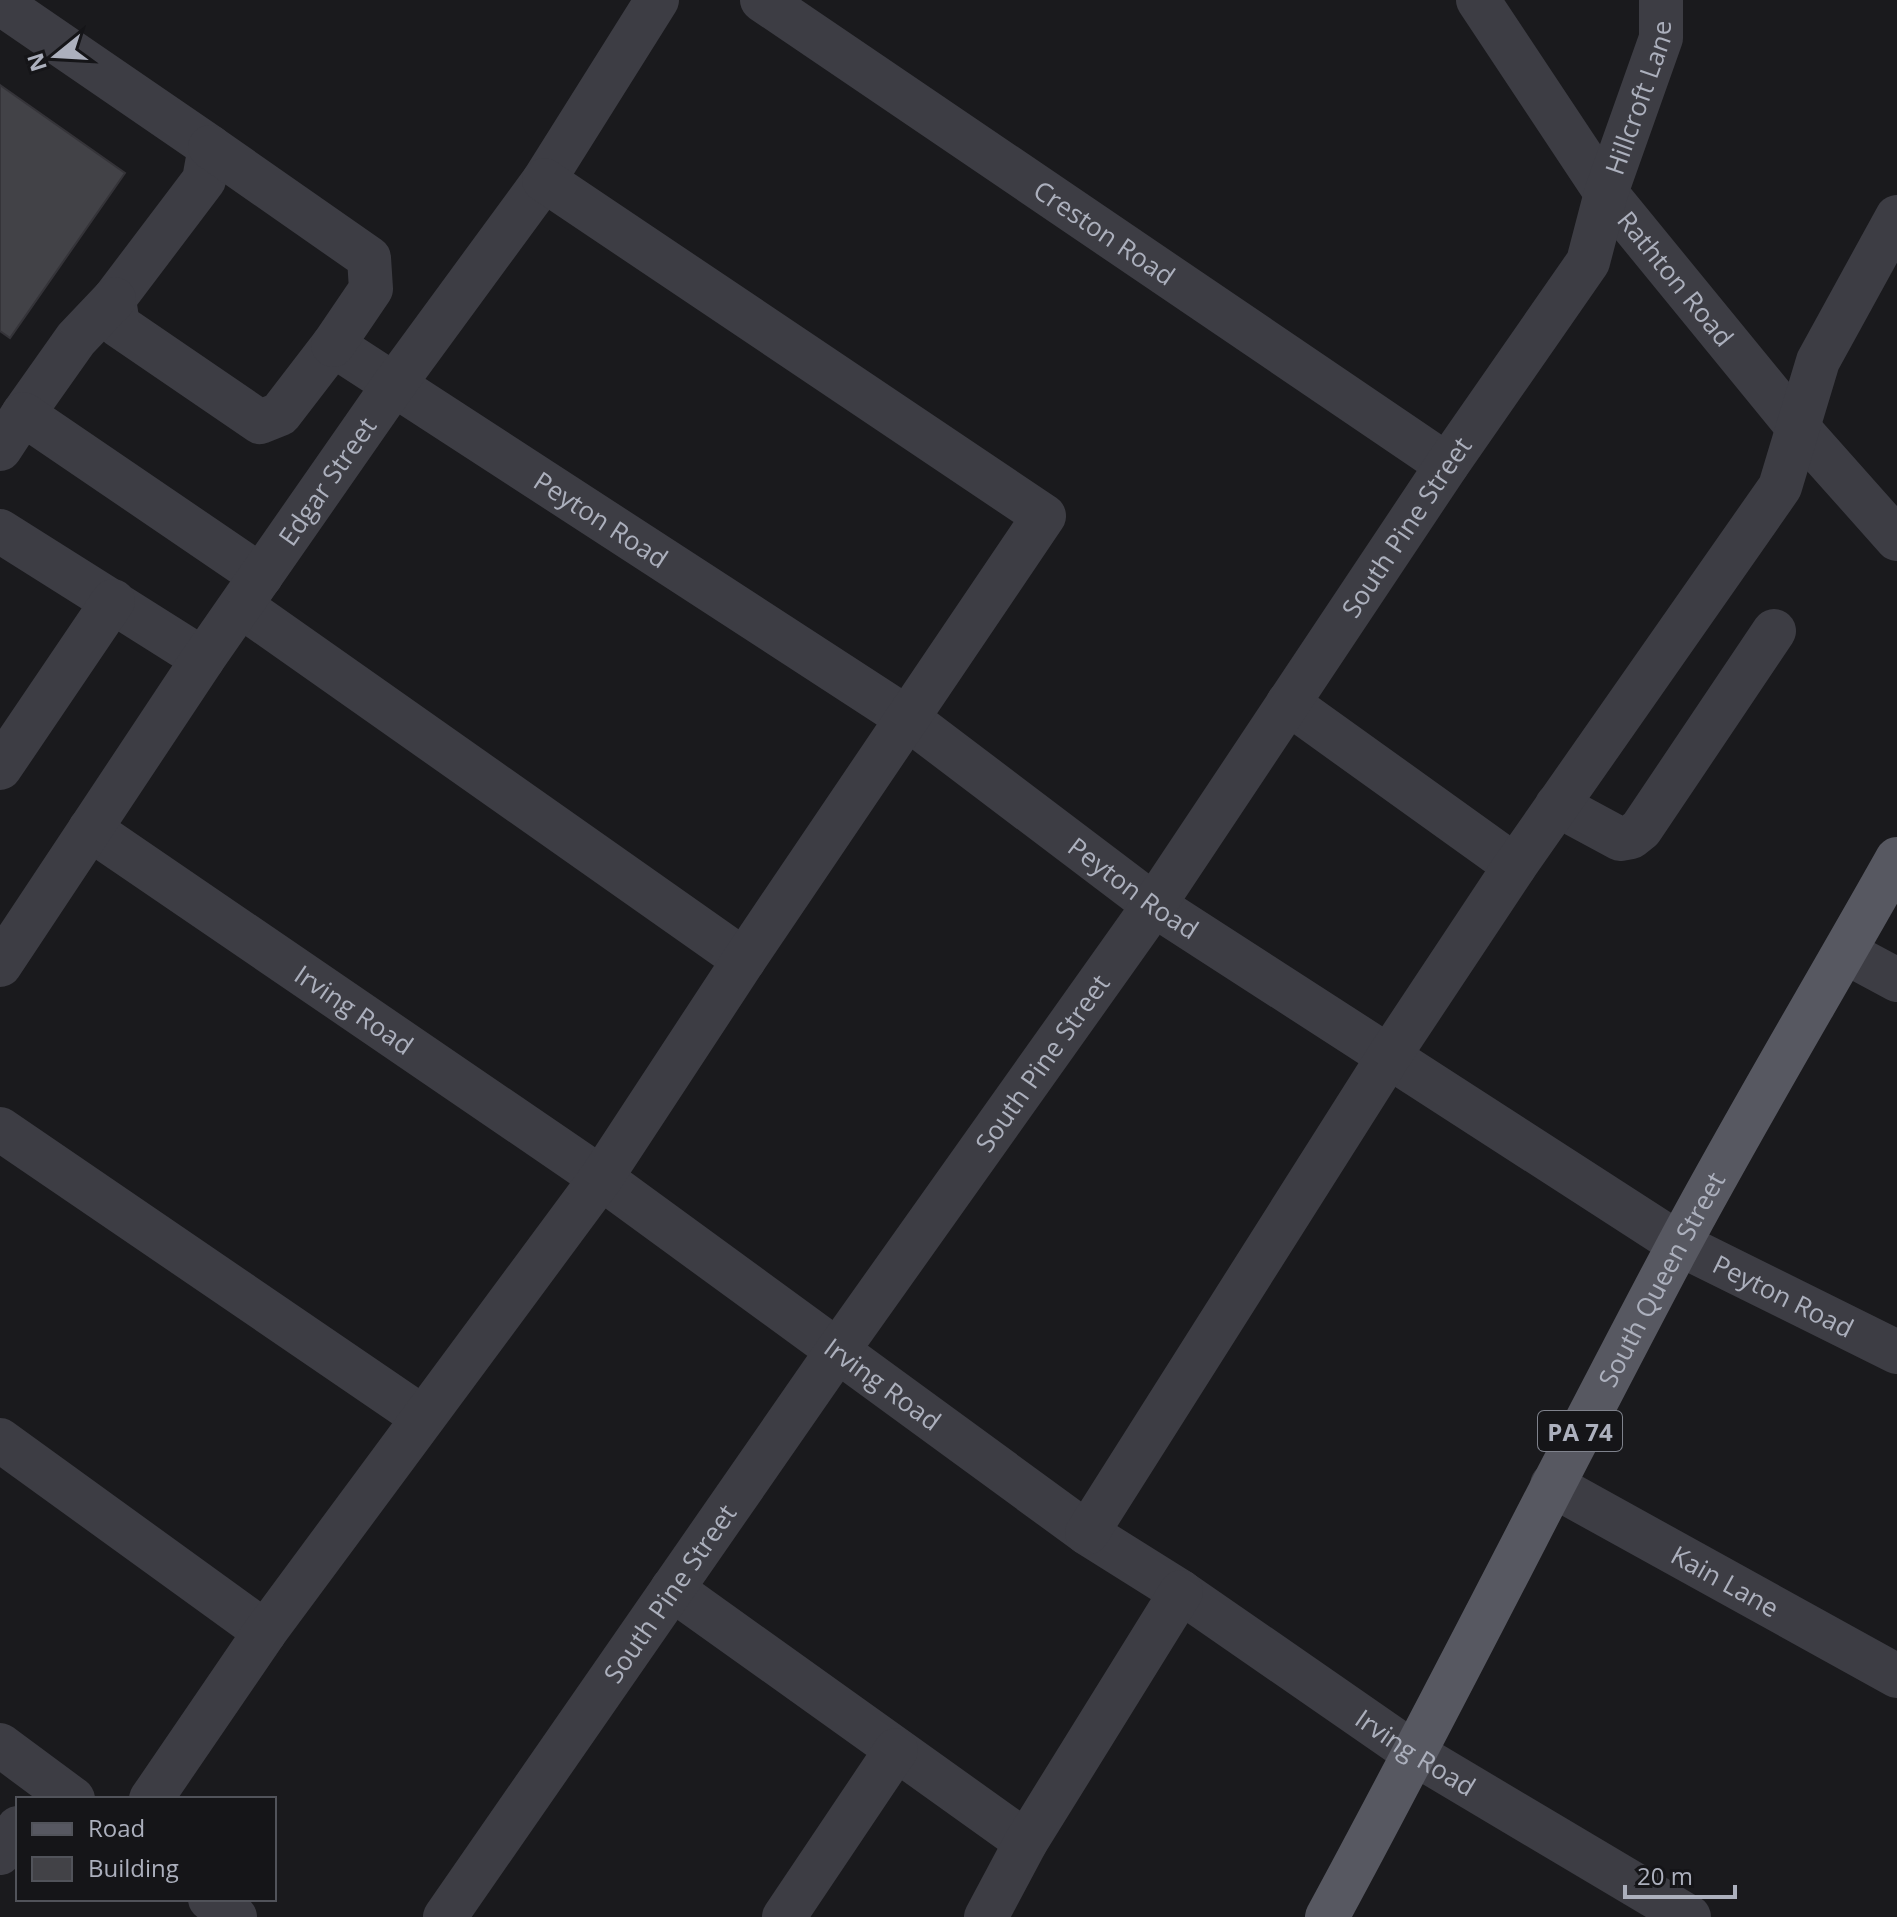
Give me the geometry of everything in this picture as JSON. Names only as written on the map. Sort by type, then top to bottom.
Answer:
[{"type":"main road","name":"South Queen Street","points":[[1327,1917],[1415,1754],[1679,1244],[1897,859]]},
{"type":"street","name":"Edgar Street","points":[[0,965],[203,659],[393,386],[544,180],[657,0]]},
{"type":"street","name":"Creston Road","points":[[762,0],[1447,465]]},
{"type":"street","name":"Rathton Road","points":[[1478,0],[1606,193],[1799,429],[1897,539]]},
{"type":"street","name":"Hillcroft Lane","points":[[1606,193],[1661,38],[1661,0]]},
{"type":"street","points":[[0,3],[369,258],[371,289],[280,414],[260,422],[118,325],[114,299]]},
{"type":"street","points":[[210,147],[204,180],[114,299],[76,339],[11,431],[251,591],[744,960]]},
{"type":"street","points":[[152,1797],[265,1632],[601,1178],[1044,516],[544,180]]},
{"type":"street","name":"South Pine Street","points":[[445,1917],[838,1350],[1154,905],[1447,465],[1588,262],[1606,193]]},
{"type":"street","points":[[1087,1533],[1389,1056],[1515,866],[1780,487],[1818,361],[1897,217]]},
{"type":"street","name":"Peyton Road","points":[[333,345],[907,718],[1154,905],[1679,1244],[1897,1352]]},
{"type":"street","points":[[0,531],[203,659]]},
{"type":"street","points":[[0,768],[113,601]]},
{"type":"street","points":[[1557,805],[1620,839],[1631,837],[1641,829],[1774,631]]},
{"type":"street","points":[[1288,703],[1515,866]]},
{"type":"street","name":"Irving Road","points":[[90,829],[601,1178],[1087,1533],[1181,1592],[1415,1754],[1689,1917]]},
{"type":"street","points":[[1845,952],[1897,980]]},
{"type":"street","points":[[0,1129],[422,1417]]},
{"type":"street","points":[[0,1440],[265,1632]]},
{"type":"street","name":"Kain Lane","points":[[1552,1485],[1897,1676]]},
{"type":"street","points":[[672,1589],[1026,1842]]},
{"type":"street","points":[[986,1917],[1026,1842],[1181,1592]]},
{"type":"street","points":[[0,1745],[54,1793]]},
{"type":"street","points":[[784,1917],[896,1750]]},
{"type":"street","points":[[0,1853],[16,1831]]},
{"type":"street","points":[[213,1901],[235,1917]]},
{"type":"building","points":[[0,85],[125,173],[10,338],[0,331]]}]
